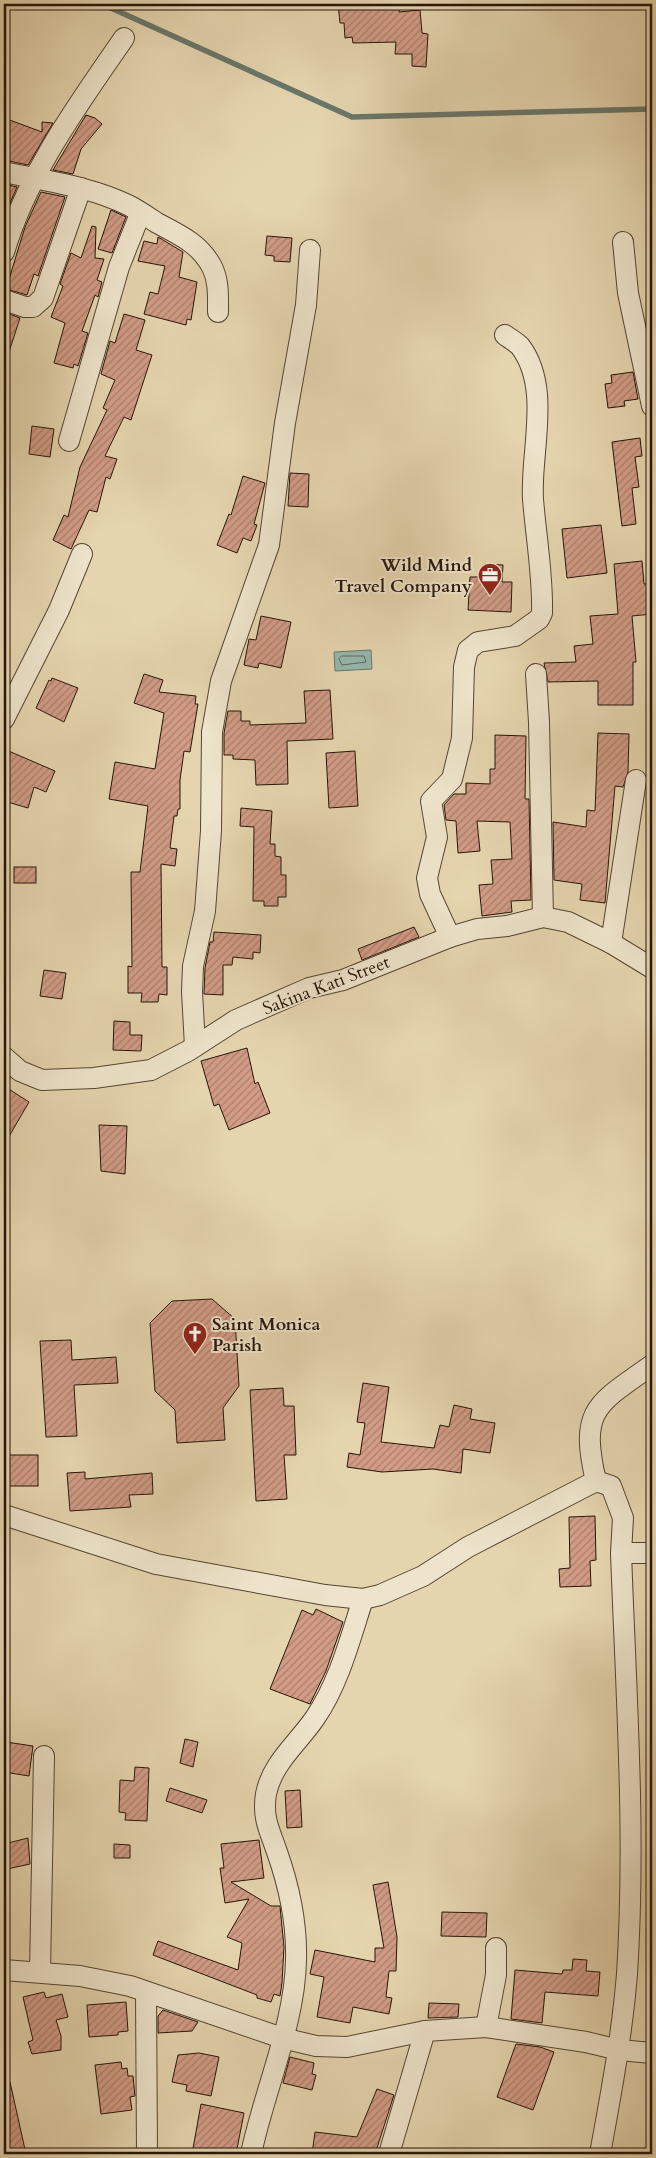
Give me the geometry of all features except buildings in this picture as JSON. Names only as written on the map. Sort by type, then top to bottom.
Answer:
[{"type":"street","points":[[4,252],[25,194],[70,116],[124,38]]},
{"type":"street","points":[[4,172],[81,188],[130,206],[140,214],[188,238],[212,266],[218,281],[218,312]]},
{"type":"street","points":[[4,300],[25,307],[33,307],[43,298],[81,188]]},
{"type":"street","points":[[69,441],[119,267],[140,214]]},
{"type":"street","points":[[623,242],[628,293],[652,406]]},
{"type":"street","points":[[195,1046],[192,992],[193,966],[205,911],[211,831],[212,732],[216,701],[221,681],[269,545],[285,423],[306,306],[310,250]]},
{"type":"street","points":[[450,937],[430,894],[427,878],[437,837],[431,801],[452,779],[462,738],[464,667],[468,650],[478,642],[515,636],[540,619],[542,613],[533,497],[533,466],[538,419],[536,392],[528,360],[519,345],[505,335]]},
{"type":"street","points":[[4,719],[59,610],[82,554]]},
{"type":"street","points":[[536,674],[544,917]]},
{"type":"street","points":[[611,943],[636,780]]},
{"type":"street","name":"Sakina Kati Street","points":[[4,1057],[20,1071],[42,1080],[94,1078],[151,1070],[195,1046],[236,1020],[309,988],[343,980],[450,937],[477,929],[507,926],[544,917],[568,922],[611,943],[652,968]]},
{"type":"street","points":[[596,1481],[590,1453],[590,1425],[600,1403],[652,1365]]},
{"type":"street","points":[[4,1515],[156,1564],[325,1595],[363,1599],[380,1595],[423,1576],[476,1542],[596,1481],[611,1486],[618,1499],[623,1518],[621,1553],[631,1816],[626,1974],[619,2050],[600,2154]]},
{"type":"street","points":[[621,1553],[652,1553]]},
{"type":"street","points":[[251,2154],[293,1994],[296,1960],[288,1894],[277,1851],[268,1832],[265,1808],[266,1793],[277,1766],[315,1718],[331,1687],[347,1652],[363,1599]]},
{"type":"street","points":[[40,1972],[44,1756]]},
{"type":"street","points":[[486,2027],[496,1974],[496,1948]]},
{"type":"street","points":[[4,1970],[80,1976],[146,1992],[282,2038],[316,2046],[347,2047],[424,2031],[486,2027],[577,2040],[619,2050],[652,2054]]},
{"type":"street","points":[[146,1992],[147,2154]]},
{"type":"street","points":[[389,2154],[424,2031]]},
{"type":"water","points":[[371,650],[372,669],[335,671],[334,652]]},
{"type":"waterway","points":[[94,4],[111,8],[352,117],[652,109]]},
{"type":"place","name":"Wild Mind Travel Company","points":[[490,596]]},
{"type":"place","name":"Saint Monica Parish","points":[[195,1355]]}]
